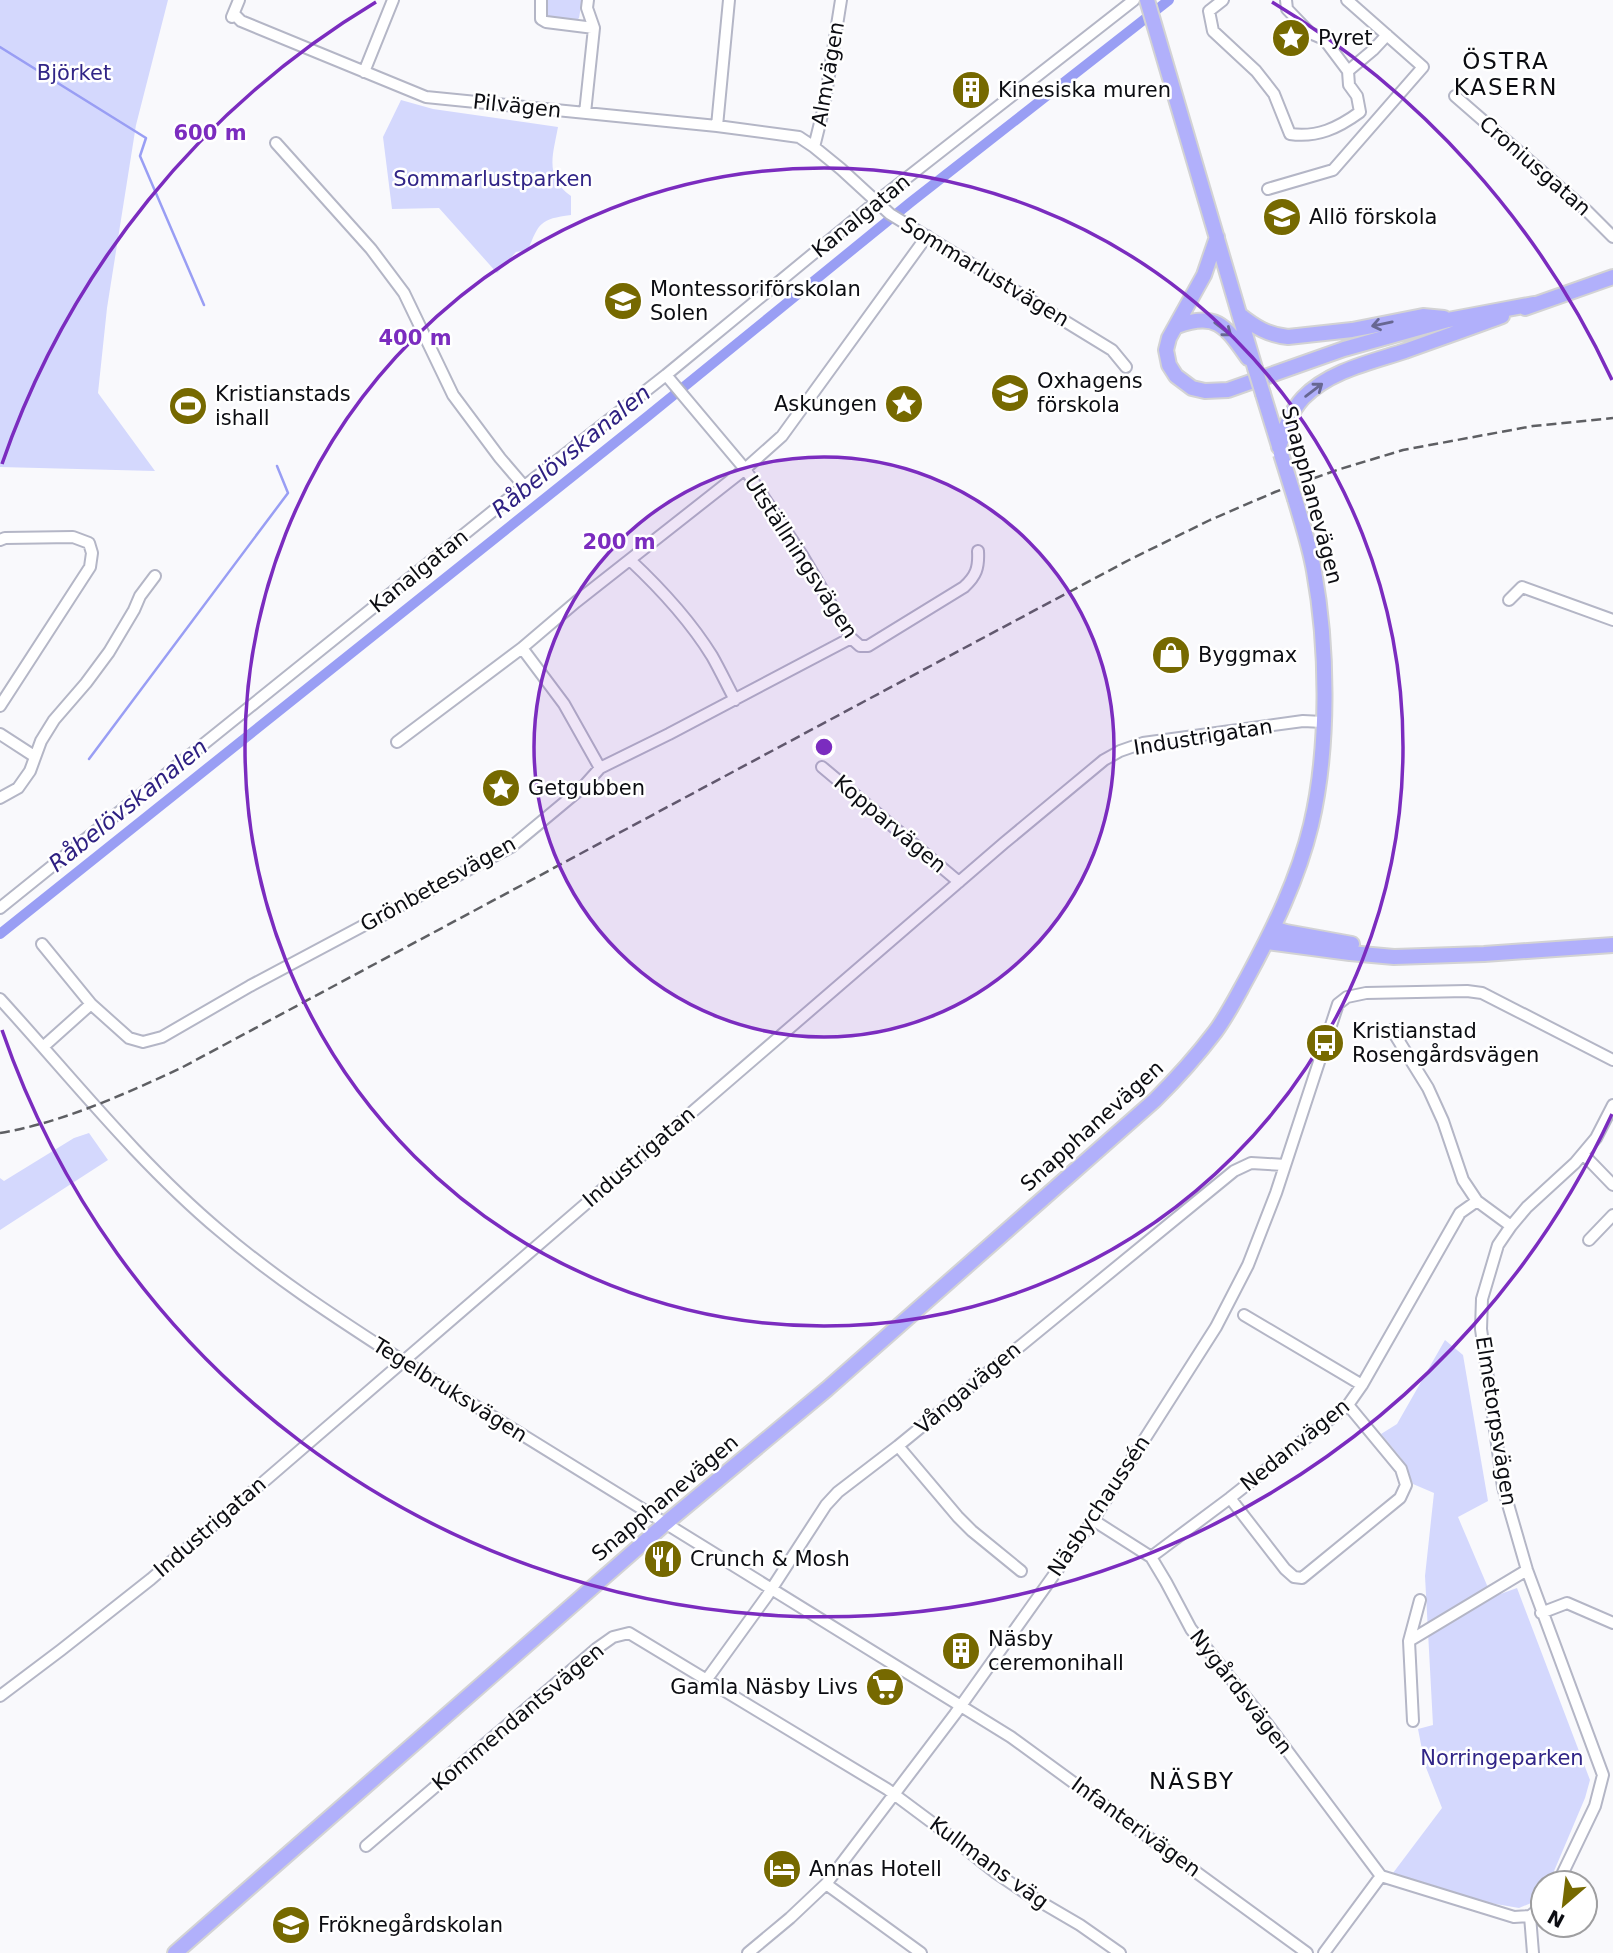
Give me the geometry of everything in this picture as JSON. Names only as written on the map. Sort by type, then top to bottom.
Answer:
[{"type":"main road","name":"Snapphanevägen","points":[[175,1953],[666,1523],[837,1380],[1155,1100],[1185,1069],[1216,1030],[1267,942],[1293,881],[1310,827],[1320,775],[1323,648],[1318,597],[1311,553],[1149,6]]},
{"type":"main road","points":[[1217,237],[1204,275],[1166,350],[1172,371],[1186,384],[1210,392],[1228,390],[1344,349],[1448,320],[1534,304]]},
{"type":"main road","points":[[1280,450],[1288,421],[1296,406],[1325,381],[1351,369],[1613,277]]},
{"type":"main road","points":[[1240,315],[1260,330],[1288,337],[1352,330],[1423,316],[1448,320]]},
{"type":"main road","points":[[1177,326],[1202,319],[1219,324],[1234,338],[1255,368]]},
{"type":"main road","points":[[1401,334],[1450,335]]},
{"type":"main road","points":[[1273,928],[1328,940],[1436,956]]},
{"type":"main road","points":[[1525,950],[1613,937]]},
{"type":"main road","points":[[1267,942],[1383,956],[1436,956],[1613,945]]},
{"type":"street","name":"Pilvägen","points":[[239,0],[232,17],[236,16],[241,21],[426,97],[717,126],[799,137],[814,147]]},
{"type":"street","points":[[364,72],[393,0]]},
{"type":"street","points":[[541,0],[541,19],[546,22],[594,28]]},
{"type":"street","points":[[585,113],[594,28],[587,8],[588,0]]},
{"type":"street","points":[[717,126],[729,0]]},
{"type":"street","name":"Almvägen","points":[[814,147],[824,107],[841,0]]},
{"type":"street","name":"Kanalgatan","points":[[0,908],[666,374],[876,202],[1134,0]]},
{"type":"street","points":[[1223,0],[1209,11],[1213,31],[1256,71],[1274,94],[1290,134],[1306,136],[1340,126],[1360,113],[1357,96],[1349,85],[1348,71],[1324,39],[1310,33],[1287,9],[1286,0]]},
{"type":"street","points":[[1268,189],[1333,170],[1423,67],[1348,0]]},
{"type":"street","points":[[1348,71],[1387,35]]},
{"type":"street","name":"Croniusgatan","points":[[1455,96],[1613,237]]},
{"type":"street","points":[[276,143],[371,249],[404,293],[453,396],[524,486]]},
{"type":"street","name":"Sommarlustvägen","points":[[814,147],[890,214],[1112,350],[1126,366]]},
{"type":"street","points":[[397,742],[522,648],[745,469],[782,436],[927,236]]},
{"type":"street","name":"Utställningsvägen","points":[[666,374],[745,469],[802,555],[851,638],[860,646],[868,646],[964,587],[974,578],[979,566],[978,551]]},
{"type":"street","points":[[0,540],[73,537],[89,543],[92,553],[90,567],[0,706]]},
{"type":"street","points":[[630,560],[687,620],[712,656],[734,700]]},
{"type":"street","points":[[0,798],[18,788],[30,771],[34,757],[54,720],[109,652],[134,610],[139,596],[155,576]]},
{"type":"street","points":[[1508,600],[1522,587],[1613,620]]},
{"type":"street","name":"Grönbetesvägen","points":[[41,944],[91,1004],[129,1038],[143,1042],[162,1037],[250,986],[511,847],[583,787],[600,768],[851,638]]},
{"type":"street","points":[[522,648],[564,704],[600,768]]},
{"type":"street","name":"Industrigatan","points":[[0,1696],[151,1578],[1104,760],[1143,743],[1303,721],[1323,722]]},
{"type":"street","points":[[0,734],[34,757]]},
{"type":"street","name":"Kopparvägen","points":[[821,767],[959,882]]},
{"type":"street","name":"Näsbychaussén","points":[[748,1953],[827,1884],[961,1706],[1093,1520],[1230,1303],[1248,1265],[1285,1165],[1338,1004],[1347,997],[1366,993],[1482,993],[1613,1060]]},
{"type":"street","name":"Tegelbruksvägen","points":[[0,999],[169,1184],[219,1231],[283,1282],[402,1361],[961,1706]]},
{"type":"street","points":[[43,1046],[91,1004]]},
{"type":"street","points":[[1392,1030],[1428,1087],[1464,1180],[1477,1201],[1511,1226]]},
{"type":"street","name":"Elmetorpsvägen","points":[[1565,1869],[1595,1806],[1603,1775],[1541,1613],[1503,1487],[1480,1329],[1482,1298],[1498,1245],[1527,1207],[1597,1138],[1613,1105]]},
{"type":"street","points":[[1583,1153],[1613,1185]]},
{"type":"street","name":"Vångavägen","points":[[707,1679],[825,1505],[838,1492],[1234,1171],[1251,1163],[1285,1165]]},
{"type":"street","name":"Nedanvägen","points":[[1151,1557],[1348,1405],[1460,1213],[1477,1201]]},
{"type":"street","points":[[1588,1240],[1613,1215]]},
{"type":"street","points":[[1244,1315],[1362,1385]]},
{"type":"street","points":[[1230,1498],[1285,1569],[1294,1577],[1302,1578],[1400,1497],[1405,1485],[1401,1469],[1348,1405]]},
{"type":"street","points":[[898,1446],[958,1517],[1021,1571]]},
{"type":"street","name":"Nygårdsvägen","points":[[1093,1520],[1151,1557],[1191,1629],[1381,1876]]},
{"type":"street","points":[[1409,1641],[1527,1570]]},
{"type":"street","points":[[1413,1721],[1409,1641],[1420,1600]]},
{"type":"street","points":[[1541,1613],[1567,1603],[1613,1623]]},
{"type":"street","name":"Kommendantsvägen","points":[[366,1846],[596,1649],[613,1637],[629,1633],[894,1794]]},
{"type":"street","name":"Infanterivägen","points":[[961,1706],[1021,1744],[1307,1953]]},
{"type":"street","name":"Kullmans väg","points":[[894,1794],[1027,1894],[1080,1925],[1120,1953]]},
{"type":"street","points":[[1324,1953],[1381,1876],[1514,1917],[1529,1916]]},
{"type":"street","points":[[827,1884],[921,1953]]},
{"type":"green space","name":"Björket","points":[[0,0],[168,0],[136,125],[107,308],[98,393],[155,471],[0,467]]},
{"type":"green space","points":[[545,0],[582,0],[579,18],[576,21],[548,18],[544,15]]},
{"type":"green space","name":"Sommarlustparken","points":[[401,100],[433,109],[558,127],[552,165],[557,181],[571,196],[571,215],[553,218],[542,224],[528,250],[516,252],[497,273],[439,208],[392,209],[383,137]]},
{"type":"green space","points":[[89,1133],[108,1160],[0,1230],[0,1178],[4,1181],[74,1138]]},
{"type":"green space","name":"Norringeparken","points":[[1445,1340],[1463,1355],[1488,1501],[1458,1517],[1492,1597],[1517,1588],[1590,1780],[1555,1869],[1529,1869],[1529,1904],[1519,1908],[1490,1903],[1393,1873],[1442,1808],[1425,1765],[1418,1729],[1433,1725],[1425,1576],[1434,1493],[1413,1484],[1401,1458],[1381,1434],[1397,1424]]},
{"type":"waterway","name":"Råbelövskanalen","points":[[0,934],[911,202],[1169,0]]},
{"type":"waterway","points":[[0,47],[146,138],[140,156],[204,305]]},
{"type":"waterway","points":[[89,759],[288,493],[277,466]]},
{"type":"railway","points":[[0,1133],[69,1115],[181,1068],[1129,560],[1210,520],[1275,492],[1403,450],[1533,426],[1613,418]]},
{"type":"place","name":"Pyret","points":[[1291,38]]},
{"type":"place","name":"Kinesiska muren","points":[[971,90]]},
{"type":"place","name":"Allö förskola","points":[[1282,217]]},
{"type":"place","name":"Montessoriförskolan Solen","points":[[623,301]]},
{"type":"place","name":"Oxhagens förskola","points":[[1010,393]]},
{"type":"place","name":"Askungen","points":[[904,404]]},
{"type":"place","name":"Kristianstads ishall","points":[[188,406]]},
{"type":"place","name":"Byggmax","points":[[1171,655]]},
{"type":"place","name":"Getgubben","points":[[501,788]]},
{"type":"place","name":"Kristianstad Rosengårdsvägen","points":[[1325,1043]]},
{"type":"place","name":"Crunch & Mosh","points":[[663,1559]]},
{"type":"place","name":"Näsby ceremonihall","points":[[961,1651]]},
{"type":"place","name":"Gamla Näsby Livs","points":[[885,1687]]},
{"type":"place","name":"Annas Hotell","points":[[782,1869]]},
{"type":"place","name":"Fröknegårdskolan","points":[[291,1925]]},
{"type":"district","name":"ÖSTRA KASERN","points":[[1506,74]]},
{"type":"district","name":"NÄSBY","points":[[1192,1781]]}]
